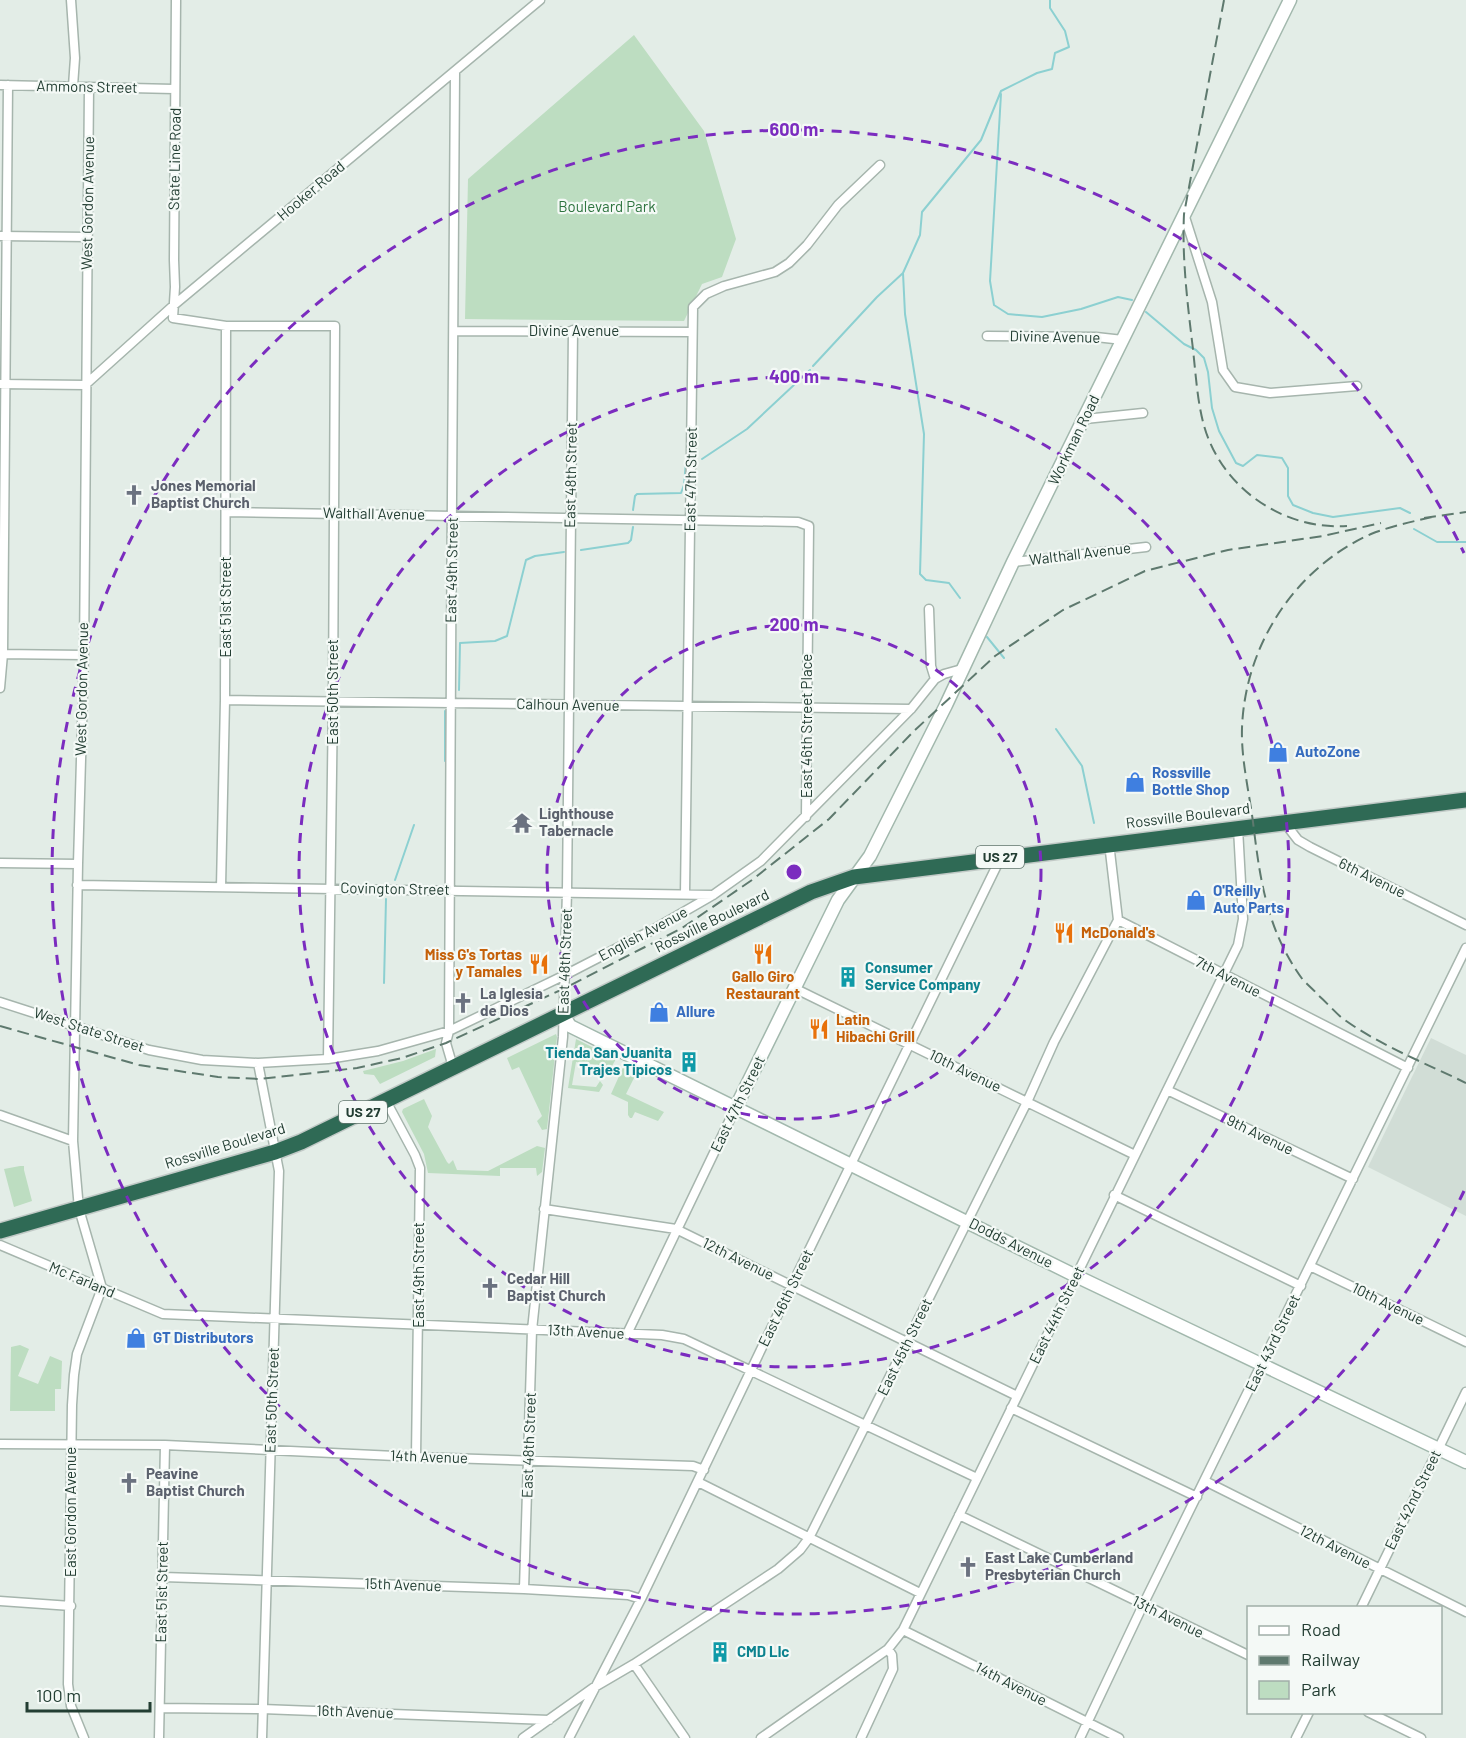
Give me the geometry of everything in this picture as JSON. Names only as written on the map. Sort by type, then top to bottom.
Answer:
[{"type":"highway","name":"Rossville Boulevard","points":[[79,1209],[275,1152],[386,1101],[811,892],[854,877],[1109,843],[1466,800]]},
{"type":"highway","name":"US 27","points":[[0,1231],[79,1209]]},
{"type":"street","points":[[71,0],[75,58],[73,86]]},
{"type":"street","name":"State Line Road","points":[[176,0],[174,318],[225,326]]},
{"type":"street","name":"Hooker Road","points":[[85,385],[174,305],[540,0]]},
{"type":"street","name":"Workman Road","points":[[854,877],[870,856],[1290,0]]},
{"type":"street","name":"East 49th Street","points":[[453,1067],[446,1043],[449,1031],[448,890],[455,331],[455,72]]},
{"type":"street","points":[[0,688],[4,85]]},
{"type":"street","name":"Ammons Street","points":[[4,85],[174,89]]},
{"type":"street","name":"West Gordon Avenue","points":[[89,87],[84,655],[73,1141],[79,1209],[102,1288]]},
{"type":"street","name":"East 47th Street","points":[[685,894],[693,307],[706,294],[724,286],[775,272],[789,264],[838,205],[880,165]]},
{"type":"street","points":[[1184,214],[1212,302],[1222,370],[1235,387],[1270,393],[1358,386]]},
{"type":"street","points":[[3,236],[88,237]]},
{"type":"street","name":"East 50th Street","points":[[225,326],[335,326],[328,1059]]},
{"type":"street","name":"East 51st Street","points":[[221,887],[225,700],[225,326]]},
{"type":"street","name":"East 48th Street","points":[[524,1589],[532,1330],[563,1037],[567,891],[573,330]]},
{"type":"street","name":"Divine Avenue","points":[[455,331],[692,332]]},
{"type":"street","name":"Divine Avenue","points":[[987,336],[1095,337],[1123,340]]},
{"type":"street","points":[[2,385],[85,385]]},
{"type":"street","points":[[1084,419],[1143,413]]},
{"type":"street","name":"Walthall Avenue","points":[[226,512],[798,522],[809,526]]},
{"type":"street","name":"East 46th Street Place","points":[[806,817],[809,526]]},
{"type":"street","name":"Walthall Avenue","points":[[1013,562],[1146,546]]},
{"type":"street","points":[[929,609],[931,666],[935,679],[962,669]]},
{"type":"street","points":[[2,654],[84,655]]},
{"type":"street","name":"English Avenue","points":[[178,1056],[258,1064],[328,1059],[378,1051],[449,1031],[565,975],[654,929],[713,895],[761,861],[911,709],[935,679]]},
{"type":"street","name":"Calhoun Avenue","points":[[225,700],[911,709]]},
{"type":"street","name":"6th Avenue","points":[[1284,822],[1298,840],[1310,847],[1466,925]]},
{"type":"street","name":"East 44th Street","points":[[761,1738],[888,1649],[903,1630],[1238,945],[1241,933],[1242,901],[1238,828]]},
{"type":"street","points":[[1109,843],[1118,920]]},
{"type":"street","name":"East 46th Street","points":[[569,1738],[641,1599],[1002,857]]},
{"type":"street","points":[[0,863],[78,864]]},
{"type":"street","name":"East 47th Street","points":[[627,1334],[794,988],[838,900],[854,877]]},
{"type":"street","name":"Covington Street","points":[[77,885],[331,887],[713,895]]},
{"type":"street","name":"7th Avenue","points":[[1118,920],[1408,1068]]},
{"type":"street","name":"East 45th Street","points":[[523,1738],[593,1688],[634,1664],[778,1569],[800,1550],[809,1538],[1027,1102],[1054,1042],[1118,920]]},
{"type":"street","name":"East 43rd Street","points":[[1080,1738],[1466,948]]},
{"type":"street","name":"10th Avenue","points":[[794,988],[1135,1155]]},
{"type":"street","name":"West State Street","points":[[0,1002],[148,1050],[178,1056]]},
{"type":"street","name":"Dodds Avenue","points":[[563,1014],[570,1026],[735,1109],[1466,1462]]},
{"type":"street","name":"East 50th Street","points":[[258,1064],[279,1171],[262,1738]]},
{"type":"street","name":"9th Avenue","points":[[1167,1090],[1353,1179]]},
{"type":"street","name":"East 49th Street","points":[[386,1101],[420,1168],[416,1457]]},
{"type":"street","points":[[0,1115],[73,1141]]},
{"type":"street","points":[[1114,1195],[1301,1286]]},
{"type":"street","name":"12th Avenue","points":[[544,1209],[676,1229],[1017,1396]]},
{"type":"street","name":"Mc Farland","points":[[0,1245],[163,1314]]},
{"type":"street","name":"10th Avenue","points":[[1310,1266],[1466,1342]]},
{"type":"street","name":"East Gordon Avenue","points":[[84,1738],[71,1706],[68,1684],[71,1606],[72,1405],[77,1354],[102,1288]]},
{"type":"street","name":"13th Avenue","points":[[163,1314],[662,1335],[684,1338],[977,1478]]},
{"type":"street","name":"East 42nd Street","points":[[1362,1606],[1466,1392]]},
{"type":"street","points":[[1011,1408],[1197,1497]]},
{"type":"street","name":"14th Avenue","points":[[0,1444],[165,1445],[416,1457],[693,1466],[704,1470]]},
{"type":"street","name":"East 51st Street","points":[[159,1738],[165,1445]]},
{"type":"street","name":"12th Avenue","points":[[1205,1481],[1466,1612]]},
{"type":"street","points":[[698,1482],[920,1593]]},
{"type":"street","name":"13th Avenue","points":[[959,1515],[1247,1655]]},
{"type":"street","name":"15th Avenue","points":[[163,1577],[524,1589],[628,1595],[641,1599]]},
{"type":"street","points":[[0,1601],[71,1606]]},
{"type":"street","name":"14th Avenue","points":[[903,1630],[1119,1738]]},
{"type":"street","points":[[861,1738],[892,1669],[892,1655],[888,1649]]},
{"type":"street","points":[[634,1664],[685,1738]]},
{"type":"street","name":"16th Avenue","points":[[160,1708],[262,1708],[549,1720]]},
{"type":"street","points":[[1296,1738],[1308,1714]]},
{"type":"street","points":[[1370,1714],[1421,1738]]},
{"type":"shaded area","points":[[1431,1038],[1466,1055],[1466,1216],[1368,1167]]},
{"type":"green space","name":"Boulevard Park","points":[[634,35],[704,131],[736,239],[722,277],[702,284],[684,321],[465,319],[468,179]]},
{"type":"green space","points":[[556,1034],[547,1129],[542,1130],[537,1121],[542,1116],[520,1069],[519,1067],[512,1070],[507,1058]]},
{"type":"green space","points":[[576,1039],[616,1059],[608,1073],[606,1066],[576,1062],[572,1085],[596,1087],[600,1081],[603,1085],[599,1092],[568,1088]]},
{"type":"green space","points":[[436,1049],[435,1057],[380,1084],[374,1075],[364,1074],[363,1071],[403,1061]]},
{"type":"green space","points":[[625,1063],[638,1070],[626,1094],[664,1112],[658,1121],[635,1112],[630,1118],[628,1102],[611,1094]]},
{"type":"green space","points":[[424,1099],[432,1116],[428,1127],[447,1162],[449,1164],[453,1160],[457,1170],[488,1171],[537,1146],[545,1148],[542,1172],[537,1176],[536,1168],[500,1168],[500,1176],[428,1173],[424,1154],[402,1112],[403,1109]]},
{"type":"green space","points":[[24,1166],[32,1201],[14,1207],[4,1169]]},
{"type":"green space","points":[[20,1345],[29,1349],[18,1376],[38,1384],[50,1356],[62,1361],[61,1389],[55,1389],[55,1411],[10,1411],[11,1347]]},
{"type":"waterway","points":[[813,366],[877,297],[903,273],[920,235],[922,212],[981,140],[1001,91],[1037,73],[1052,69],[1055,53],[1069,47],[1065,31],[1050,8],[1050,0]]},
{"type":"waterway","points":[[1001,94],[990,281],[994,305],[1008,314],[1042,317],[1081,309],[1118,297],[1132,300]]},
{"type":"waterway","points":[[903,273],[905,314],[924,434],[920,574],[926,580],[949,583],[960,598]]},
{"type":"waterway","points":[[1146,312],[1204,358],[1212,408],[1219,431],[1236,463],[1243,466],[1257,455],[1282,458],[1288,468],[1288,496],[1293,505],[1313,513],[1333,517],[1400,508],[1410,513]]},
{"type":"waterway","points":[[702,459],[747,429],[810,370]]},
{"type":"waterway","points":[[633,510],[637,494],[681,493],[686,461]]},
{"type":"waterway","points":[[581,550],[628,543],[631,540],[633,527]]},
{"type":"waterway","points":[[1414,529],[1437,542],[1466,542]]},
{"type":"waterway","points":[[459,690],[460,643],[495,641],[507,636],[526,560],[535,556],[564,552]]},
{"type":"waterway","points":[[987,637],[1004,658]]},
{"type":"waterway","points":[[445,711],[445,761]]},
{"type":"waterway","points":[[1056,729],[1082,766],[1094,823]]},
{"type":"waterway","points":[[395,880],[414,825]]},
{"type":"waterway","points":[[384,983],[386,899]]},
{"type":"railway","points":[[1224,0],[1184,214],[1187,294],[1202,417],[1209,440],[1219,459],[1232,477],[1264,505],[1304,522],[1325,526],[1347,526]]},
{"type":"railway","points":[[1424,518],[1466,512]]},
{"type":"railway","points":[[1432,517],[1371,534],[1344,549],[1319,567],[1298,588],[1279,613],[1264,639],[1253,667],[1245,697],[1242,740],[1262,885],[1273,924],[1291,962],[1303,980],[1342,1018],[1356,1028],[1466,1083]]},
{"type":"railway","points":[[0,1026],[139,1065],[218,1077],[260,1079],[357,1068],[402,1058],[446,1043],[563,989],[682,928],[752,880],[829,819],[914,731],[995,656],[1063,610],[1145,571],[1228,550],[1323,536],[1381,523]]},
{"type":"place","name":"Jones Memorial Baptist Church","points":[[134,495]]},
{"type":"place","name":"AutoZone","points":[[1278,752]]},
{"type":"place","name":"Rossville Bottle Shop","points":[[1135,782]]},
{"type":"place","name":"Lighthouse Tabernacle","points":[[522,823]]},
{"type":"place","name":"O'Reilly Auto Parts","points":[[1196,900]]},
{"type":"place","name":"McDonald's","points":[[1064,933]]},
{"type":"place","name":"Gallo Giro Restaurant","points":[[763,954]]},
{"type":"place","name":"Miss G's Tortas y Tamales","points":[[539,964]]},
{"type":"place","name":"Consumer Service Company","points":[[848,977]]},
{"type":"place","name":"La Iglesia de Dios","points":[[463,1003]]},
{"type":"place","name":"Allure","points":[[659,1012]]},
{"type":"place","name":"Latin Hibachi Grill","points":[[819,1029]]},
{"type":"place","name":"Tienda San Juanita Trajes Tipicos","points":[[689,1062]]},
{"type":"place","name":"Cedar Hill Baptist Church","points":[[490,1288]]},
{"type":"place","name":"GT Distributors","points":[[136,1338]]},
{"type":"place","name":"Peavine Baptist Church","points":[[129,1483]]},
{"type":"place","name":"East Lake Cumberland Presbyterian Church","points":[[968,1567]]},
{"type":"place","name":"CMD Llc","points":[[720,1652]]}]
